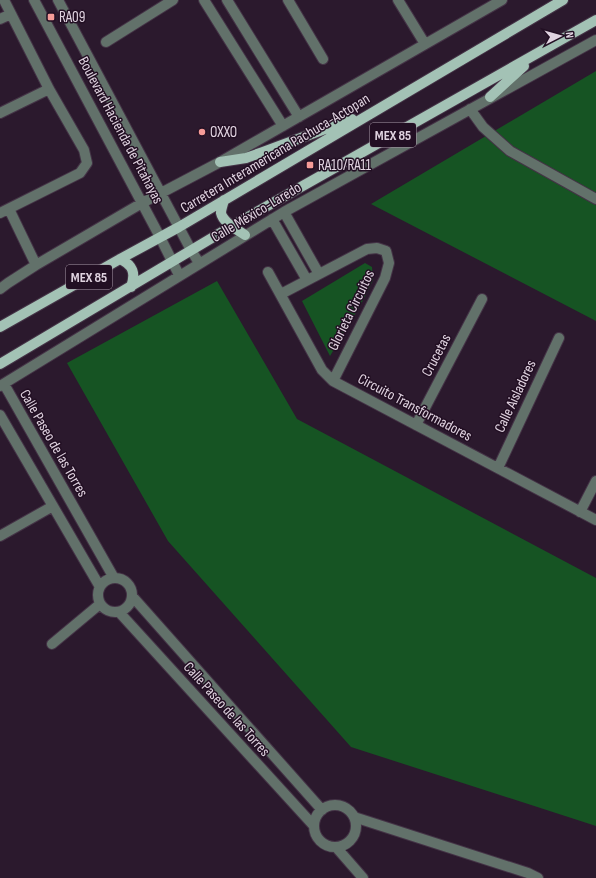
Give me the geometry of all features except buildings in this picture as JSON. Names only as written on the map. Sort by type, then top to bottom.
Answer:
[{"type":"main road","name":"Carretera Interamericana Pachuca-Actopan","points":[[0,327],[179,227],[563,0]]},
{"type":"main road","name":"MEX 85","points":[[0,364],[232,226],[596,20]]},
{"type":"main road","points":[[490,98],[537,54]]},
{"type":"main road","points":[[220,162],[246,158],[376,110]]},
{"type":"main road","points":[[224,200],[221,213],[223,217],[227,222],[245,235]]},
{"type":"main road","points":[[120,259],[128,263],[134,274],[131,287]]},
{"type":"street","points":[[4,0],[49,89],[84,150],[87,163],[80,173],[4,211],[36,265]]},
{"type":"street","name":"Boulevard Hacienda de Pitahayas","points":[[34,0],[173,261],[179,275]]},
{"type":"street","name":"Boulevard Hacienda de Pitahayas","points":[[58,0],[199,263]]},
{"type":"street","points":[[106,42],[173,0]]},
{"type":"street","points":[[204,0],[283,126]]},
{"type":"street","points":[[227,0],[299,116]]},
{"type":"street","points":[[288,0],[323,59]]},
{"type":"street","points":[[398,0],[425,44]]},
{"type":"street","points":[[0,289],[8,282],[36,265],[142,203],[220,162],[500,0]]},
{"type":"street","points":[[0,19],[11,14]]},
{"type":"street","name":"Calle México-Laredo","points":[[2,385],[179,275],[284,212],[596,40]]},
{"type":"street","points":[[0,113],[49,89]]},
{"type":"street","points":[[470,109],[483,127],[510,151],[596,199]]},
{"type":"street","points":[[280,294],[319,274],[284,212]]},
{"type":"street","points":[[272,219],[307,280]]},
{"type":"street","name":"Glorieta Circuitos","points":[[319,274],[367,249],[377,248],[386,251],[389,263],[385,278],[333,381]]},
{"type":"street","name":"Circuito Transformadores","points":[[268,272],[322,370],[333,381],[596,520]]},
{"type":"street","name":"Crucetas","points":[[416,425],[482,299]]},
{"type":"street","name":"Calle Aisladores","points":[[498,468],[559,338]]},
{"type":"street","name":"Calle Paseo de las Torres","points":[[2,385],[114,578]]},
{"type":"street","points":[[0,415],[100,587]]},
{"type":"street","points":[[14,439],[29,431]]},
{"type":"street","points":[[580,512],[596,481]]},
{"type":"street","points":[[0,536],[53,506]]},
{"type":"street","points":[[114,578],[120,579],[129,586],[132,596],[128,606],[119,612],[108,611],[100,604],[98,598],[98,592],[104,582],[114,578]]},
{"type":"street","name":"Calle Paseo de las Torres","points":[[132,596],[322,810]]},
{"type":"street","points":[[52,644],[100,604]]},
{"type":"street","name":"Calle Paseo de las Torres","points":[[119,612],[314,826]]},
{"type":"street","points":[[331,805],[338,805],[345,808],[354,817],[356,824],[355,830],[353,837],[349,842],[336,847],[330,847],[318,840],[314,826],[318,812],[331,805]]},
{"type":"street","points":[[354,817],[520,870],[538,878]]},
{"type":"street","points":[[336,847],[363,878]]},
{"type":"green space","points":[[596,71],[596,321],[371,204]]},
{"type":"green space","points":[[365,263],[372,267],[373,280],[361,304],[330,356],[302,301]]},
{"type":"green space","points":[[217,281],[297,419],[596,578],[596,826],[351,747],[168,541],[67,363]]},
{"type":"place","name":"RA09","points":[[51,17]]},
{"type":"place","name":"OXXO","points":[[202,132]]},
{"type":"place","name":"RA10/RA11","points":[[310,165]]}]
